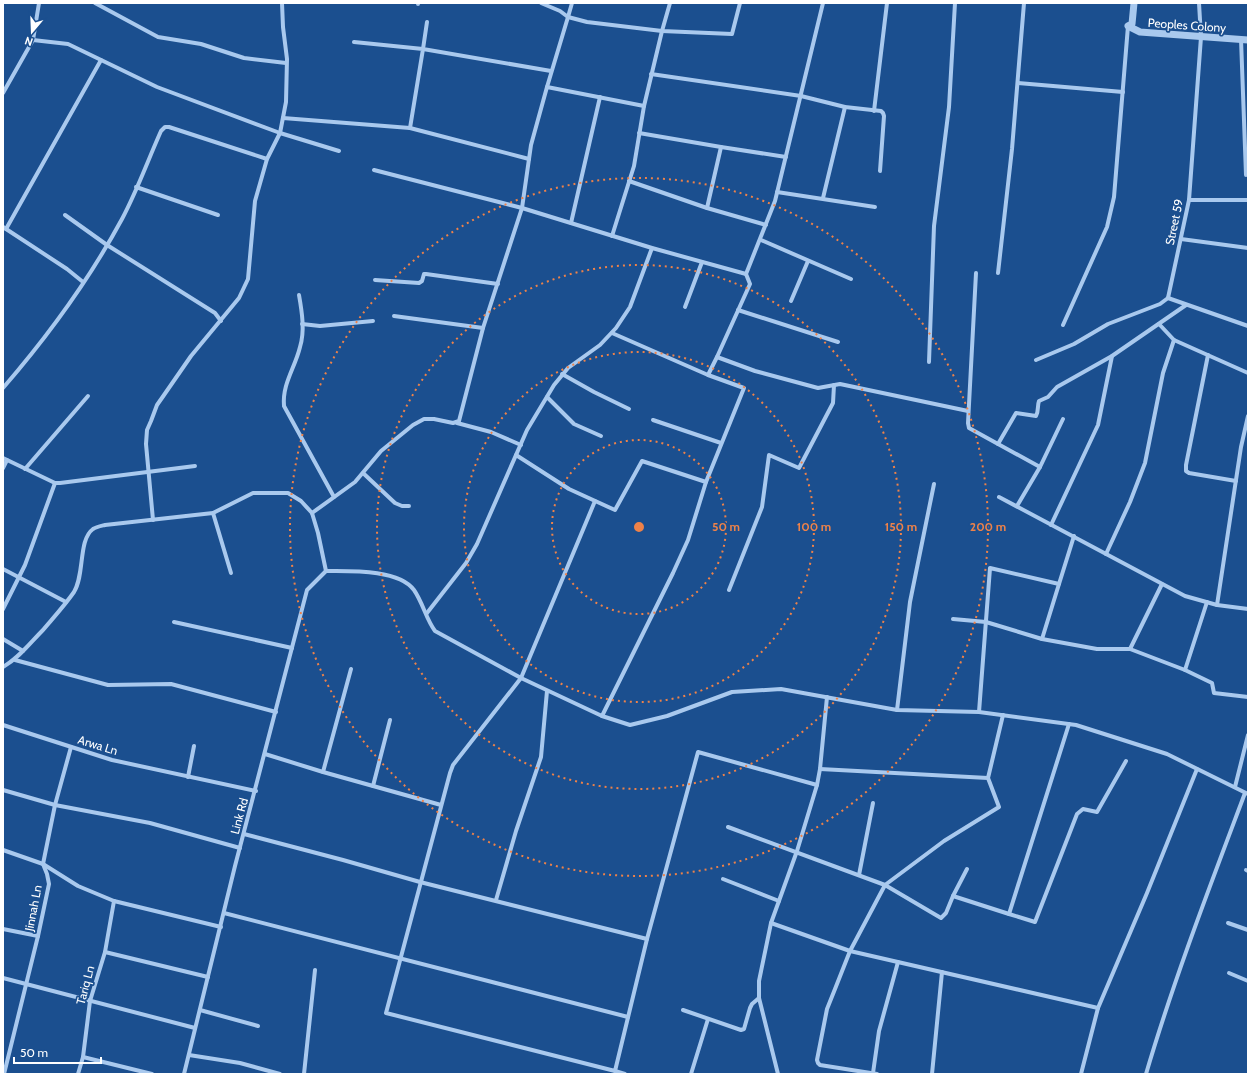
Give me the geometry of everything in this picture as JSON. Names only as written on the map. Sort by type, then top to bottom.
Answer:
[{"type":"street","points":[[3,93],[33,40],[39,3]]},
{"type":"street","points":[[95,3],[158,37],[201,44],[244,58],[286,63]]},
{"type":"street","points":[[153,520],[146,444],[147,430],[157,405],[191,356],[239,298],[248,279],[255,201],[267,159],[280,133],[286,102],[286,63],[282,3]]},
{"type":"street","points":[[541,3],[560,11],[568,17],[587,22],[662,31],[732,34],[740,3]]},
{"type":"street","points":[[457,423],[459,421],[482,328],[498,284],[522,208],[531,145],[551,71],[572,3]]},
{"type":"street","points":[[612,236],[634,166],[651,74],[670,3]]},
{"type":"street","points":[[708,375],[750,284],[746,274],[766,225],[777,192],[823,3]]},
{"type":"street","points":[[874,110],[887,3]]},
{"type":"street","points":[[929,362],[934,226],[950,107],[954,3]]},
{"type":"street","points":[[998,273],[1012,149],[1024,3]]},
{"type":"street","name":"Peoples Colony","points":[[1134,3],[1132,24],[1128,26],[1140,32],[1244,40]]},
{"type":"street","name":"Street 59","points":[[1168,298],[1189,200],[1201,37],[1199,3]]},
{"type":"street","points":[[410,128],[426,22]]},
{"type":"street","points":[[1063,325],[1108,227],[1114,197],[1128,26]]},
{"type":"street","points":[[33,40],[68,44],[157,87],[280,133],[339,151]]},
{"type":"street","points":[[1244,40],[1246,175]]},
{"type":"street","points":[[354,42],[423,49],[551,71]]},
{"type":"street","points":[[83,282],[67,269],[4,228],[101,60]]},
{"type":"street","points":[[651,74],[801,96],[845,107],[881,111],[884,116],[880,171]]},
{"type":"street","points":[[1018,84],[1123,92]]},
{"type":"street","points":[[547,87],[644,106]]},
{"type":"street","points":[[571,223],[600,97]]},
{"type":"street","points":[[824,198],[845,107]]},
{"type":"street","points":[[283,118],[410,128],[529,159]]},
{"type":"street","points":[[3,388],[43,341],[107,245],[123,218],[161,131],[165,127],[267,159]]},
{"type":"street","points":[[640,134],[786,157]]},
{"type":"street","points":[[707,208],[721,147]]},
{"type":"street","points":[[374,170],[522,208],[652,248],[746,274]]},
{"type":"street","points":[[629,181],[707,208],[766,225]]},
{"type":"street","points":[[136,187],[218,215]]},
{"type":"street","points":[[777,192],[875,207]]},
{"type":"street","points":[[1189,200],[1248,200]]},
{"type":"street","points":[[65,215],[107,245],[215,314],[220,321]]},
{"type":"street","points":[[1180,239],[1248,248]]},
{"type":"street","points":[[760,240],[851,279]]},
{"type":"street","points":[[427,613],[466,563],[477,544],[520,444],[554,385],[568,368],[600,345],[612,333],[630,307],[652,248]]},
{"type":"street","points":[[791,301],[808,261]]},
{"type":"street","points":[[685,307],[702,262]]},
{"type":"street","points":[[976,273],[968,411],[969,428],[1040,467]]},
{"type":"street","points":[[375,280],[419,283],[422,281],[424,274],[426,274],[498,284]]},
{"type":"street","points":[[299,295],[303,336],[286,384],[283,396],[284,406],[334,497]]},
{"type":"street","points":[[1036,360],[1074,344],[1108,324],[1160,304],[1168,298],[1248,326]]},
{"type":"street","points":[[998,444],[1016,412],[1036,416],[1038,413],[1039,401],[1048,396],[1057,387],[1112,356],[1186,305]]},
{"type":"street","points":[[738,310],[838,342]]},
{"type":"street","points":[[394,316],[482,328]]},
{"type":"street","points":[[302,324],[320,326],[373,321]]},
{"type":"street","points":[[1159,324],[1174,340],[1248,373]]},
{"type":"street","points":[[602,716],[685,546],[706,482],[744,388],[708,375],[612,333]]},
{"type":"street","points":[[1106,554],[1130,502],[1145,463],[1163,373],[1174,340]]},
{"type":"street","points":[[1208,355],[1186,471],[1189,473],[1236,481]]},
{"type":"street","points":[[1051,524],[1098,425],[1112,356]]},
{"type":"street","points":[[717,357],[755,372],[818,388],[840,384],[968,411]]},
{"type":"street","points":[[562,374],[629,409]]},
{"type":"street","points":[[729,590],[762,507],[769,455],[799,468],[833,403],[834,385]]},
{"type":"street","points":[[25,469],[88,396]]},
{"type":"street","points":[[547,397],[574,424],[601,436]]},
{"type":"street","points":[[1217,605],[1241,447],[1248,416]]},
{"type":"street","points":[[1017,506],[1040,467],[1063,418]]},
{"type":"street","points":[[312,513],[355,482],[380,451],[413,425],[424,419],[457,423],[491,432],[520,444]]},
{"type":"street","points":[[653,420],[721,443]]},
{"type":"street","points":[[516,455],[569,489],[615,510],[642,461],[706,482]]},
{"type":"street","points":[[3,468],[5,459],[60,484],[196,466]]},
{"type":"street","points":[[363,473],[395,503],[402,506],[409,506]]},
{"type":"street","points":[[3,609],[25,565],[55,483]]},
{"type":"street","points":[[897,710],[910,602],[934,484]]},
{"type":"street","points":[[3,667],[15,660],[75,590],[81,569],[84,545],[87,536],[94,528],[105,525],[213,513],[253,493],[288,493],[301,501],[312,513],[326,571],[366,572],[403,581],[415,592],[427,613],[429,623],[435,631],[547,691],[602,716],[630,725],[667,716],[732,692],[782,689],[897,710],[979,712],[1076,724],[1167,754],[1247,793],[1195,927],[1158,1034],[1146,1074]]},
{"type":"street","points":[[999,497],[1185,596],[1217,605],[1248,609]]},
{"type":"street","points":[[595,501],[521,678],[453,765],[420,882],[386,1013],[625,1074]]},
{"type":"street","points":[[213,513],[231,573]]},
{"type":"street","points":[[1042,639],[1074,536]]},
{"type":"street","points":[[979,712],[990,568],[1059,584]]},
{"type":"street","points":[[3,569],[66,602]]},
{"type":"street","name":"Link Rd","points":[[184,1074],[240,848],[307,590],[326,571]]},
{"type":"street","points":[[1130,649],[1162,584]]},
{"type":"street","points":[[1185,670],[1207,602]]},
{"type":"street","points":[[953,619],[986,622],[1042,639],[1097,649],[1130,649],[1185,670],[1212,683],[1214,693],[1248,697]]},
{"type":"street","points":[[174,622],[292,648]]},
{"type":"street","points":[[3,639],[23,651]]},
{"type":"street","points":[[15,660],[108,685],[171,684],[276,712]]},
{"type":"street","points":[[323,772],[351,668]]},
{"type":"street","points":[[496,900],[516,831],[541,756],[547,691]]},
{"type":"street","points":[[778,1074],[759,998],[760,974],[771,923],[796,852],[817,785],[827,697]]},
{"type":"street","points":[[898,962],[879,1031],[875,1074],[820,1065],[817,1060],[827,1009],[850,951],[885,885],[944,840],[999,808],[988,778],[1003,715]]},
{"type":"street","points":[[373,786],[390,720]]},
{"type":"street","points":[[1009,914],[1069,724]]},
{"type":"street","name":"Arwa Ln","points":[[3,725],[112,760],[256,791]]},
{"type":"street","points":[[1235,787],[1248,735]]},
{"type":"street","points":[[188,776],[194,746]]},
{"type":"street","name":"Jinnah Ln","points":[[4,1074],[38,936],[48,884],[47,874],[43,864],[55,805],[70,747]]},
{"type":"street","points":[[615,1071],[647,939],[698,752],[817,785]]},
{"type":"street","points":[[265,754],[441,805]]},
{"type":"street","points":[[952,896],[1036,922],[1078,814],[1083,809],[1097,812],[1126,762]]},
{"type":"street","points":[[820,769],[988,778]]},
{"type":"street","points":[[1081,1074],[1098,1008],[1147,893],[1197,769]]},
{"type":"street","points":[[3,790],[55,805],[150,822],[240,848]]},
{"type":"street","points":[[859,875],[873,803]]},
{"type":"street","points":[[728,827],[885,885],[941,918],[946,913],[952,896],[967,869]]},
{"type":"street","points":[[244,834],[420,882],[647,939]]},
{"type":"street","points":[[3,850],[43,864],[78,886],[114,901],[221,926]]},
{"type":"street","points":[[723,878],[779,901]]},
{"type":"street","name":"Tariq Ln","points":[[78,1074],[83,1056],[90,1001],[105,952],[114,901]]},
{"type":"street","points":[[224,913],[628,1017]]},
{"type":"street","points":[[771,923],[850,951],[1098,1008]]},
{"type":"street","points":[[1228,923],[1248,930]]},
{"type":"street","points":[[3,929],[38,936]]},
{"type":"street","points":[[105,952],[208,977]]},
{"type":"street","points":[[304,1074],[315,970]]},
{"type":"street","points":[[932,1074],[942,972]]},
{"type":"street","points":[[1229,973],[1248,981]]},
{"type":"street","points":[[3,978],[195,1028]]},
{"type":"street","points":[[683,1010],[741,1030],[744,1029],[750,1008],[759,998]]},
{"type":"street","points":[[200,1010],[258,1026]]},
{"type":"street","points":[[691,1074],[708,1019]]},
{"type":"street","points":[[189,1055],[240,1063],[280,1074]]},
{"type":"street","points":[[83,1056],[152,1074]]}]
